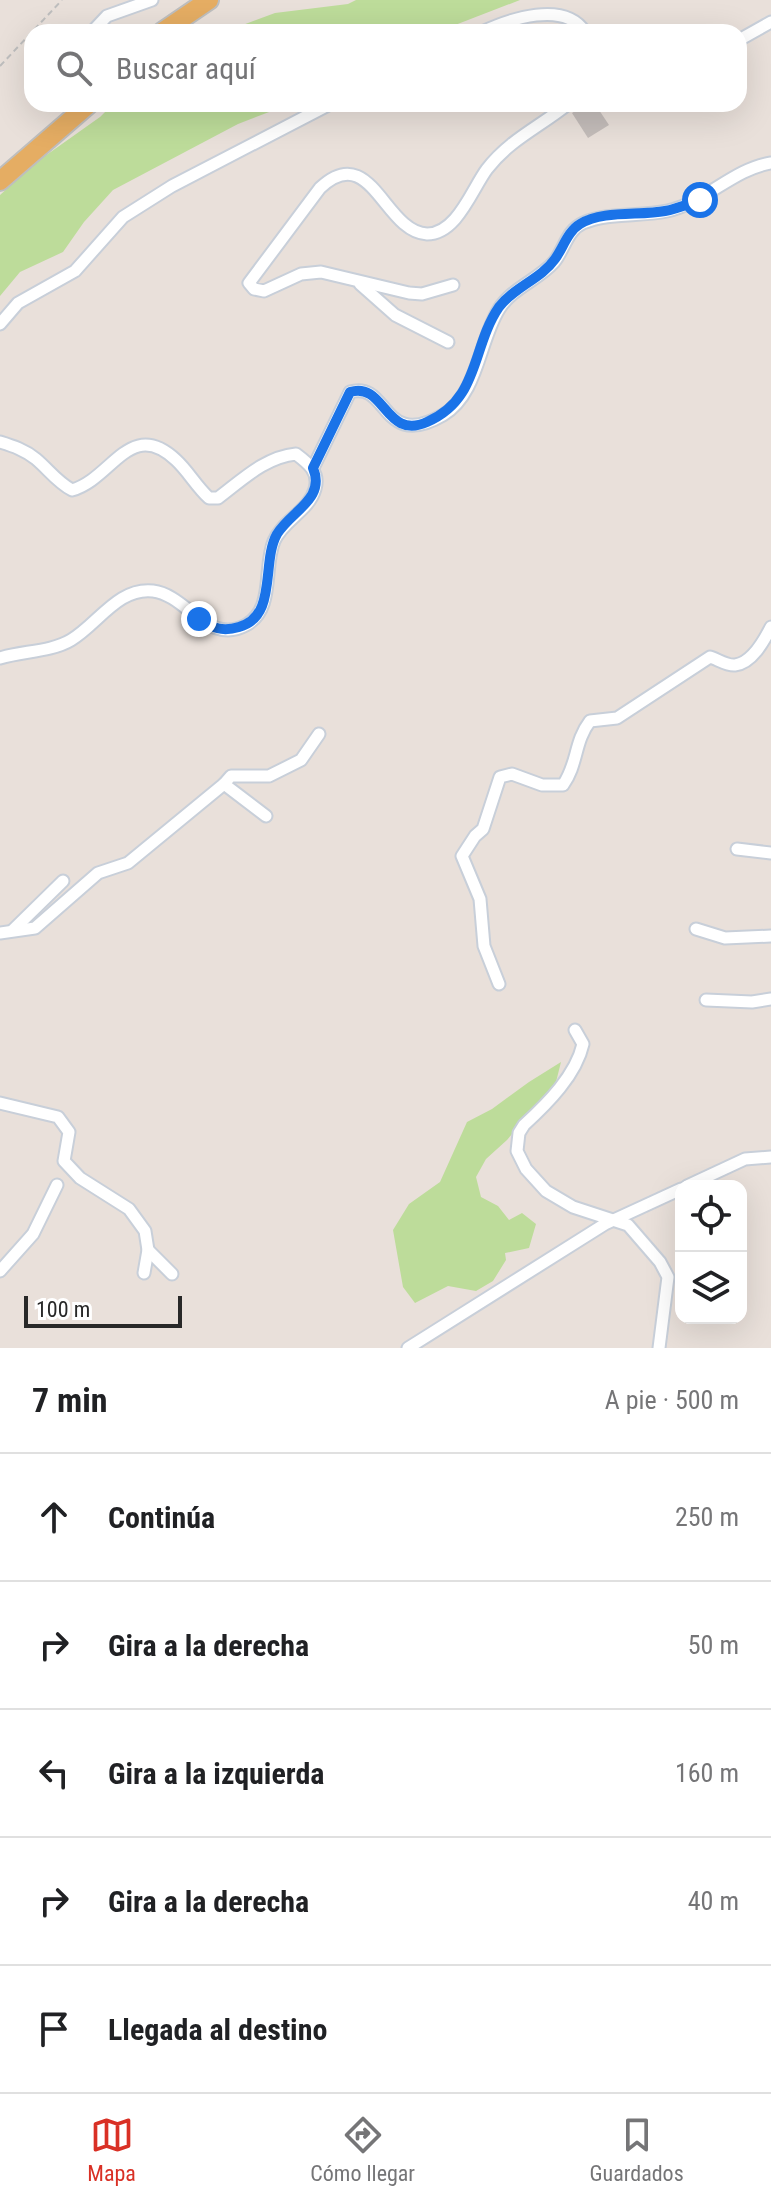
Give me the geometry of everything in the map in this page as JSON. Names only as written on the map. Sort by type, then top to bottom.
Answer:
[{"type":"main road","points":[[174,24],[209,0]]},
{"type":"main road","points":[[186,24],[216,0]]},
{"type":"main road","points":[[0,178],[64,112]]},
{"type":"main road","points":[[0,178],[80,112]]},
{"type":"street","points":[[100,24],[107,16],[152,0]]},
{"type":"street","points":[[106,24],[117,12]]},
{"type":"street","points":[[503,24],[524,16],[546,14],[570,18],[576,24]]},
{"type":"street","points":[[747,36],[771,22]]},
{"type":"street","points":[[52,137],[72,112]]},
{"type":"street","points":[[0,324],[18,303],[75,271],[123,217],[172,186],[315,112]]},
{"type":"street","points":[[453,285],[422,294],[360,283],[321,272],[301,274],[264,291],[254,289],[249,283],[332,176],[349,175],[365,180],[377,190],[404,226],[426,234],[438,231],[449,224],[503,150],[557,112]]},
{"type":"street","points":[[313,468],[350,392],[359,389],[367,391],[391,418],[407,426],[423,424],[446,413],[469,384],[488,329],[500,306],[554,262],[580,224],[602,218],[667,211],[700,200],[756,165],[771,163]]},
{"type":"street","points":[[360,283],[395,315],[448,342]]},
{"type":"street","points":[[0,658],[70,641],[126,596],[143,591],[158,591],[214,628],[227,630],[245,626],[259,615],[275,538],[285,523],[308,503],[316,488],[313,468],[296,454],[282,455],[256,469],[218,498],[209,498],[177,461],[158,447],[144,443],[128,450],[86,486],[72,490],[58,482],[22,449],[2,445]]},
{"type":"street","points":[[499,984],[484,946],[480,899],[462,856],[483,829],[500,777],[512,774],[542,785],[563,785],[574,770],[581,733],[590,721],[617,718],[710,657],[733,666],[748,661],[766,639],[771,627]]},
{"type":"street","points":[[0,933],[35,928],[98,873],[128,863],[231,776],[269,776],[301,760],[319,734]]},
{"type":"street","points":[[224,784],[266,816]]},
{"type":"street","points":[[737,849],[771,853]]},
{"type":"street","points":[[13,930],[63,881]]},
{"type":"street","points":[[0,924],[13,930]]},
{"type":"street","points":[[696,929],[725,938],[771,936]]},
{"type":"street","points":[[706,1000],[752,1002],[771,999]]},
{"type":"street","points":[[575,1030],[583,1044],[579,1061],[567,1079],[524,1125],[519,1133],[517,1151],[526,1169],[546,1191],[573,1207],[628,1225],[646,1244],[668,1277],[659,1348]]},
{"type":"street","points":[[0,1103],[58,1117],[69,1132],[64,1161],[80,1178],[129,1209],[145,1231],[148,1250],[144,1273]]},
{"type":"street","points":[[700,1180],[745,1159],[771,1157]]},
{"type":"street","points":[[0,1271],[33,1234],[57,1185]]},
{"type":"street","points":[[408,1348],[611,1221],[675,1192]]},
{"type":"street","points":[[148,1250],[172,1274]]},
{"type":"path","points":[[39,24],[62,0]]},
{"type":"path","points":[[0,66],[24,40]]},
{"type":"green space","points":[[356,0],[520,0],[458,24],[245,24],[275,13],[348,4]]},
{"type":"green space","points":[[105,112],[269,112],[238,124],[113,190],[84,222],[63,252],[20,272],[0,296],[0,195],[38,161]]},
{"type":"green space","points":[[561,1062],[556,1082],[507,1140],[486,1159],[476,1177],[481,1197],[498,1206],[509,1220],[522,1213],[536,1224],[529,1248],[505,1253],[506,1260],[493,1281],[476,1291],[448,1286],[415,1303],[403,1287],[393,1230],[409,1204],[440,1182],[467,1122],[492,1109]]},
{"type":"building","points":[[600,112],[609,125],[588,138],[572,113]]},
{"type":"route","points":[[199,619],[214,628],[227,630],[245,626],[259,615],[275,538],[285,523],[308,503],[316,488],[313,468],[350,392],[359,389],[367,391],[391,418],[407,426],[423,424],[446,413],[469,384],[488,329],[500,306],[554,262],[580,224],[602,218],[667,211],[700,200]]}]
